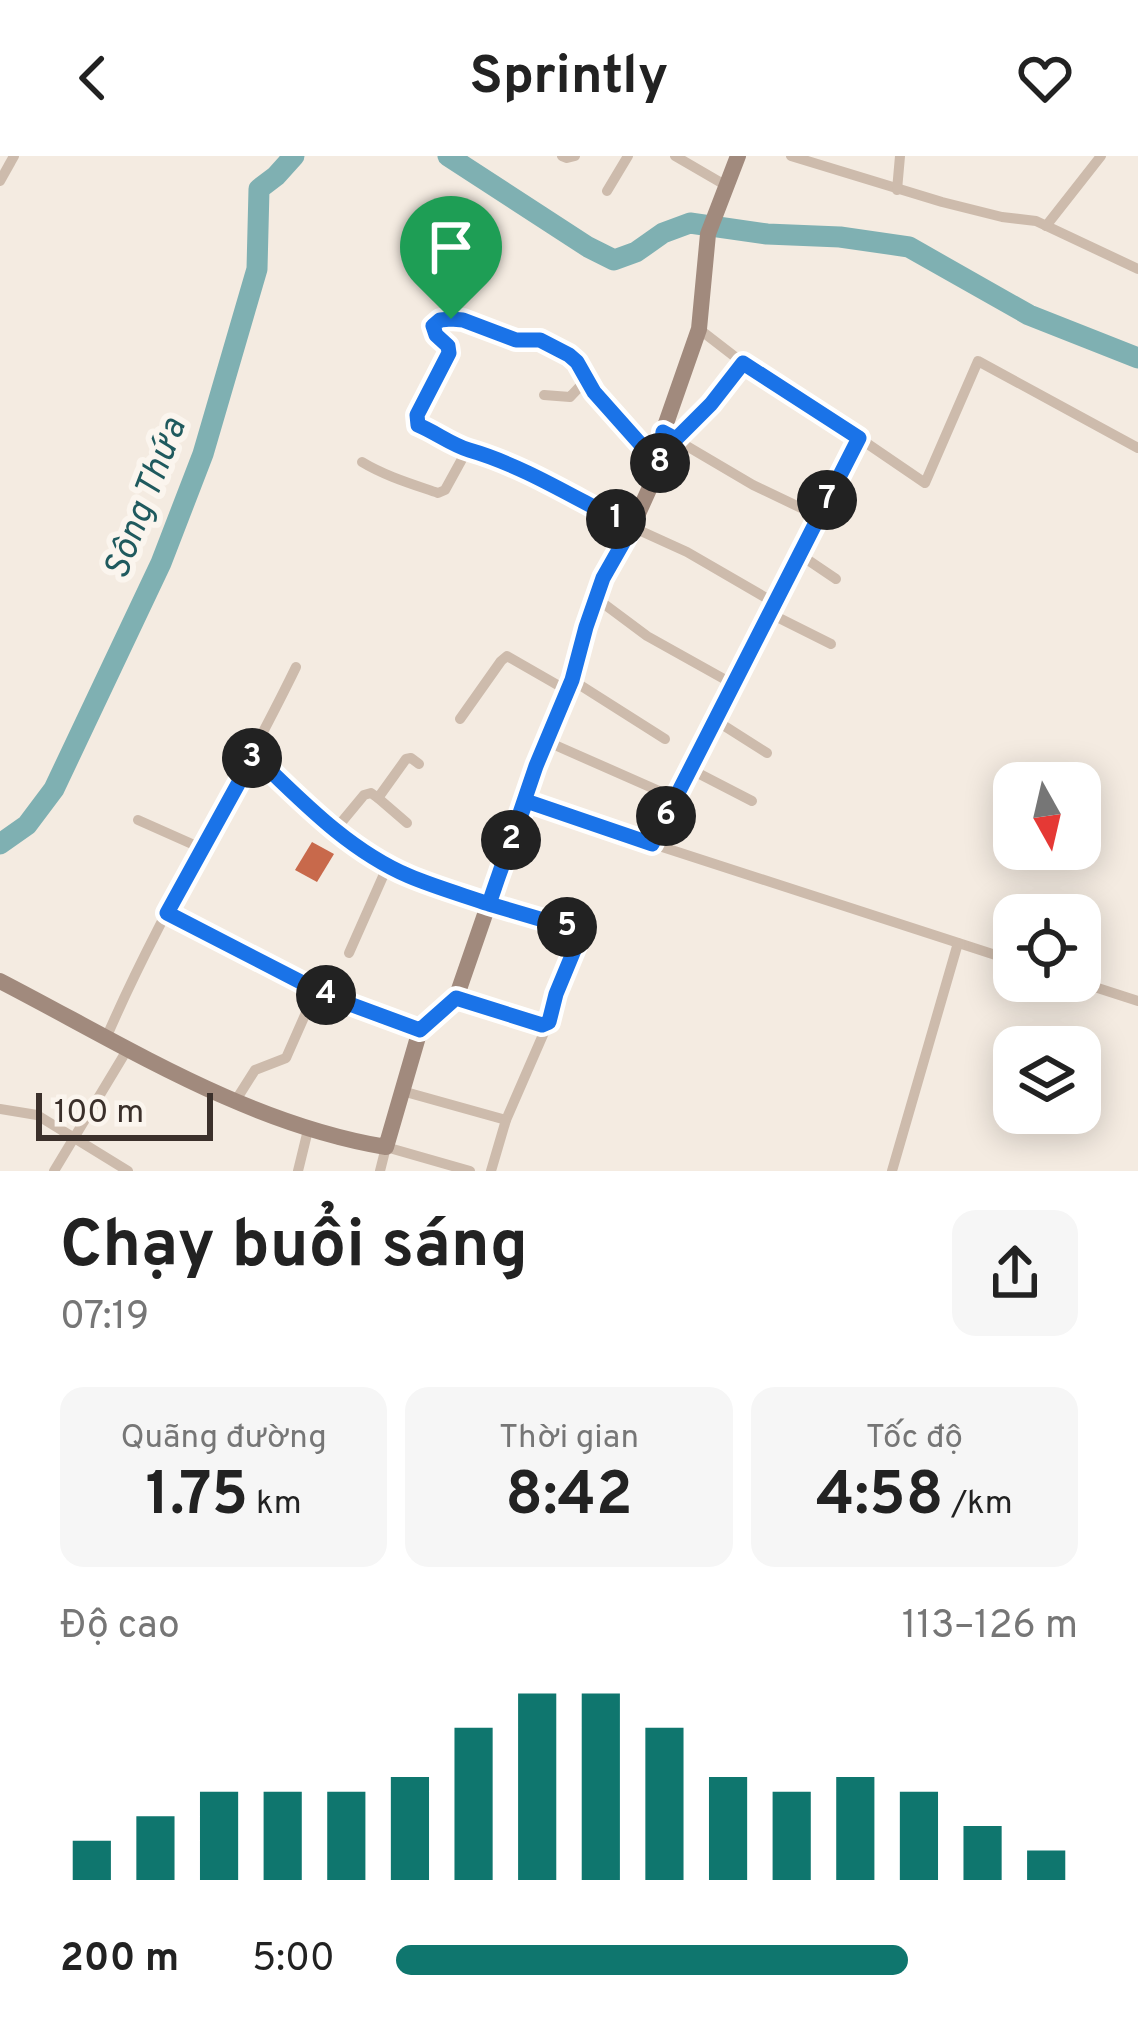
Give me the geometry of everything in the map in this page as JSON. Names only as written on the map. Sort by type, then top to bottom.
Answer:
[{"type":"street","points":[[0,181],[14,156]]},
{"type":"street","points":[[562,156],[575,156]]},
{"type":"street","points":[[607,191],[628,156]]},
{"type":"street","points":[[675,156],[725,185]]},
{"type":"street","points":[[380,1171],[420,1030],[456,998],[536,766],[570,686],[607,569],[632,527],[670,435],[699,329],[708,234],[738,156]]},
{"type":"street","points":[[791,156],[896,190],[1036,221],[1137,267]]},
{"type":"street","points":[[896,190],[900,156]]},
{"type":"street","points":[[1046,226],[1101,156]]},
{"type":"street","points":[[659,465],[586,380],[574,359],[545,342],[516,340],[463,320],[435,322],[433,330],[449,353],[416,423],[687,552],[831,644]]},
{"type":"street","points":[[699,329],[925,483],[978,362],[1138,448]]},
{"type":"street","points":[[670,435],[711,404],[743,363]]},
{"type":"street","points":[[544,395],[570,397],[586,380]]},
{"type":"street","points":[[670,435],[753,485],[818,516]]},
{"type":"street","points":[[652,844],[859,438]]},
{"type":"street","points":[[362,463],[438,493],[445,490],[467,450]]},
{"type":"street","points":[[799,554],[836,579]]},
{"type":"street","points":[[596,598],[647,636],[733,684]]},
{"type":"street","points":[[460,718],[507,656],[665,739]]},
{"type":"street","points":[[106,1036],[296,667]]},
{"type":"street","points":[[715,720],[767,753]]},
{"type":"street","points":[[548,742],[675,798]]},
{"type":"street","points":[[254,755],[334,830],[388,866],[579,934],[549,1022],[506,1120],[491,1171]]},
{"type":"street","points":[[378,798],[406,758],[419,764]]},
{"type":"street","points":[[690,769],[752,801]]},
{"type":"street","points":[[334,830],[364,795],[371,794],[407,823]]},
{"type":"street","points":[[526,801],[993,954]]},
{"type":"street","points":[[138,820],[201,848]]},
{"type":"street","points":[[349,953],[388,866]]},
{"type":"street","points":[[167,913],[316,990],[420,1030]]},
{"type":"street","points":[[892,1171],[958,943]]},
{"type":"street","points":[[0,981],[127,1050],[308,1130],[470,1171]]},
{"type":"street","points":[[1101,989],[1138,1001]]},
{"type":"street","points":[[236,1100],[255,1070],[286,1058],[316,990]]},
{"type":"street","points":[[456,998],[528,1022],[549,1022]]},
{"type":"street","points":[[54,1171],[127,1050]]},
{"type":"street","points":[[402,1091],[506,1120]]},
{"type":"street","points":[[0,1109],[37,1115],[128,1171]]},
{"type":"street","points":[[298,1171],[308,1130]]},
{"type":"building","points":[[312,842],[334,854],[317,882],[295,870]]},
{"type":"waterway","name":"Sông Thứa","points":[[0,844],[27,825],[54,789],[161,563],[203,454],[257,269],[259,189],[294,156]]},
{"type":"waterway","points":[[448,156],[614,260],[690,223],[909,247],[1029,315],[1138,358]]},
{"type":"route","points":[[451,319],[433,326],[449,353],[416,423],[632,527],[603,578],[572,680],[536,766],[519,822],[489,904],[409,876],[370,856],[326,823],[254,755],[167,913],[328,996],[420,1030],[456,998],[542,1025],[549,1022],[580,936],[567,927],[489,904],[508,848],[519,822],[526,801],[652,844],[859,438],[743,363],[676,439],[663,432],[659,465],[594,392],[569,355],[540,340],[516,340],[451,319]]}]
